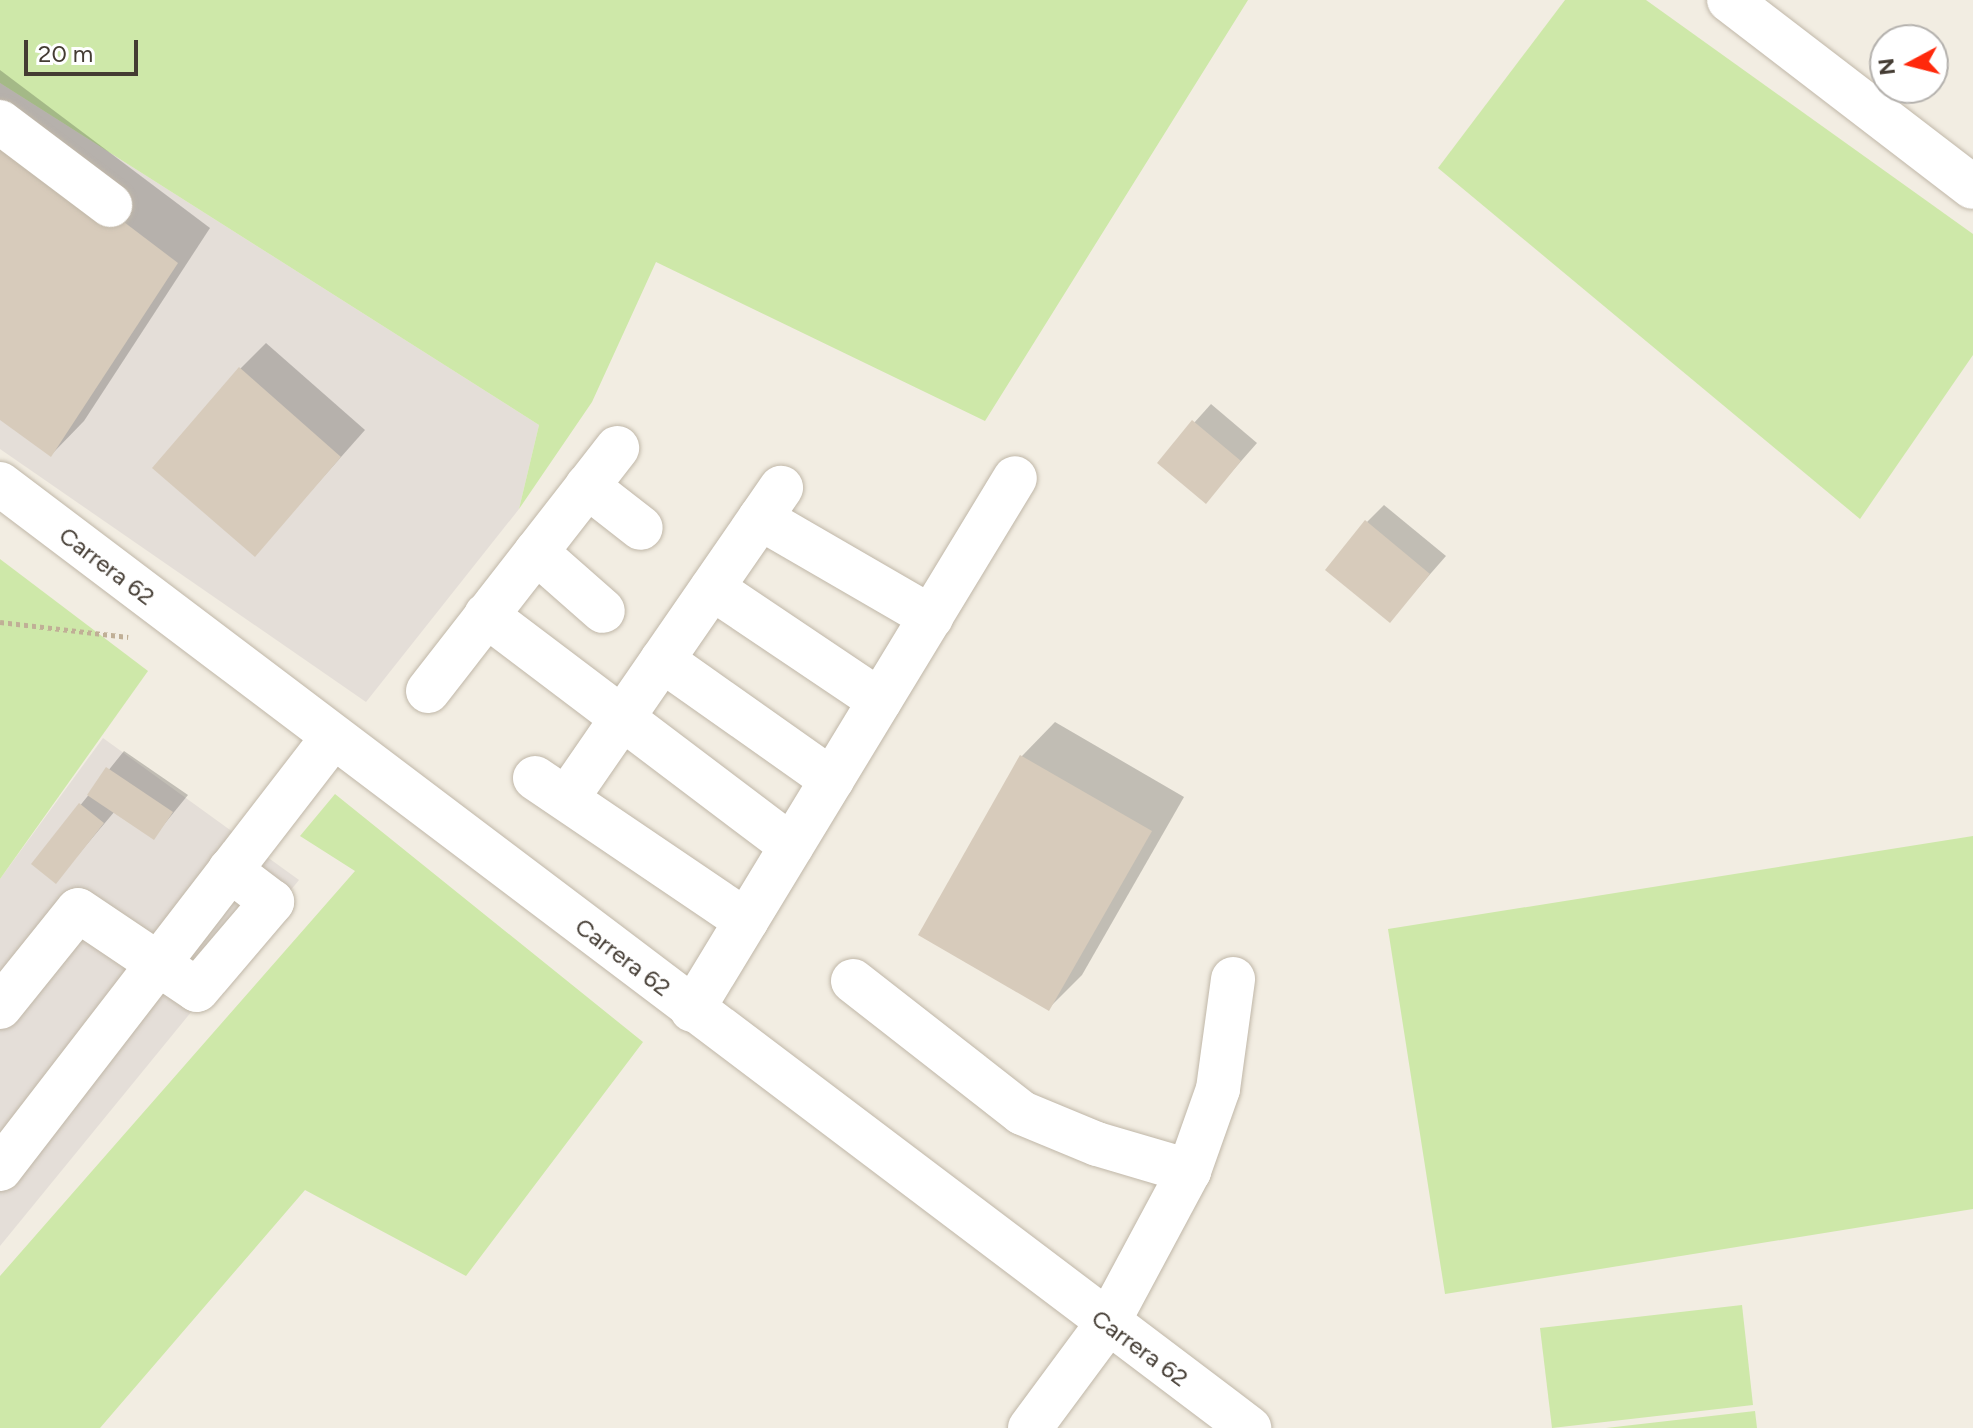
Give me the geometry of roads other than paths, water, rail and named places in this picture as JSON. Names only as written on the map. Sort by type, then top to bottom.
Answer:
[{"type":"street","points":[[1729,0],[1973,187]]},
{"type":"street","points":[[0,122],[110,205]]},
{"type":"street","points":[[428,691],[617,448]]},
{"type":"street","points":[[692,1010],[1015,478]]},
{"type":"street","name":"Carrera 62","points":[[0,484],[1107,1324],[1249,1428]]},
{"type":"street","points":[[587,486],[641,528]]},
{"type":"street","points":[[746,921],[551,788],[622,718],[771,503],[931,617]]},
{"type":"street","points":[[536,552],[603,611]]},
{"type":"street","points":[[712,588],[880,701]]},
{"type":"street","points":[[486,615],[791,846]]},
{"type":"street","points":[[662,660],[832,780]]},
{"type":"street","points":[[7,1145],[157,964],[333,737]]},
{"type":"street","points":[[0,1007],[78,910],[157,964]]},
{"type":"street","points":[[1030,1428],[1107,1324],[1189,1171],[1218,1089],[1233,979]]},
{"type":"street","points":[[853,981],[1022,1113],[1097,1144],[1189,1171]]}]
